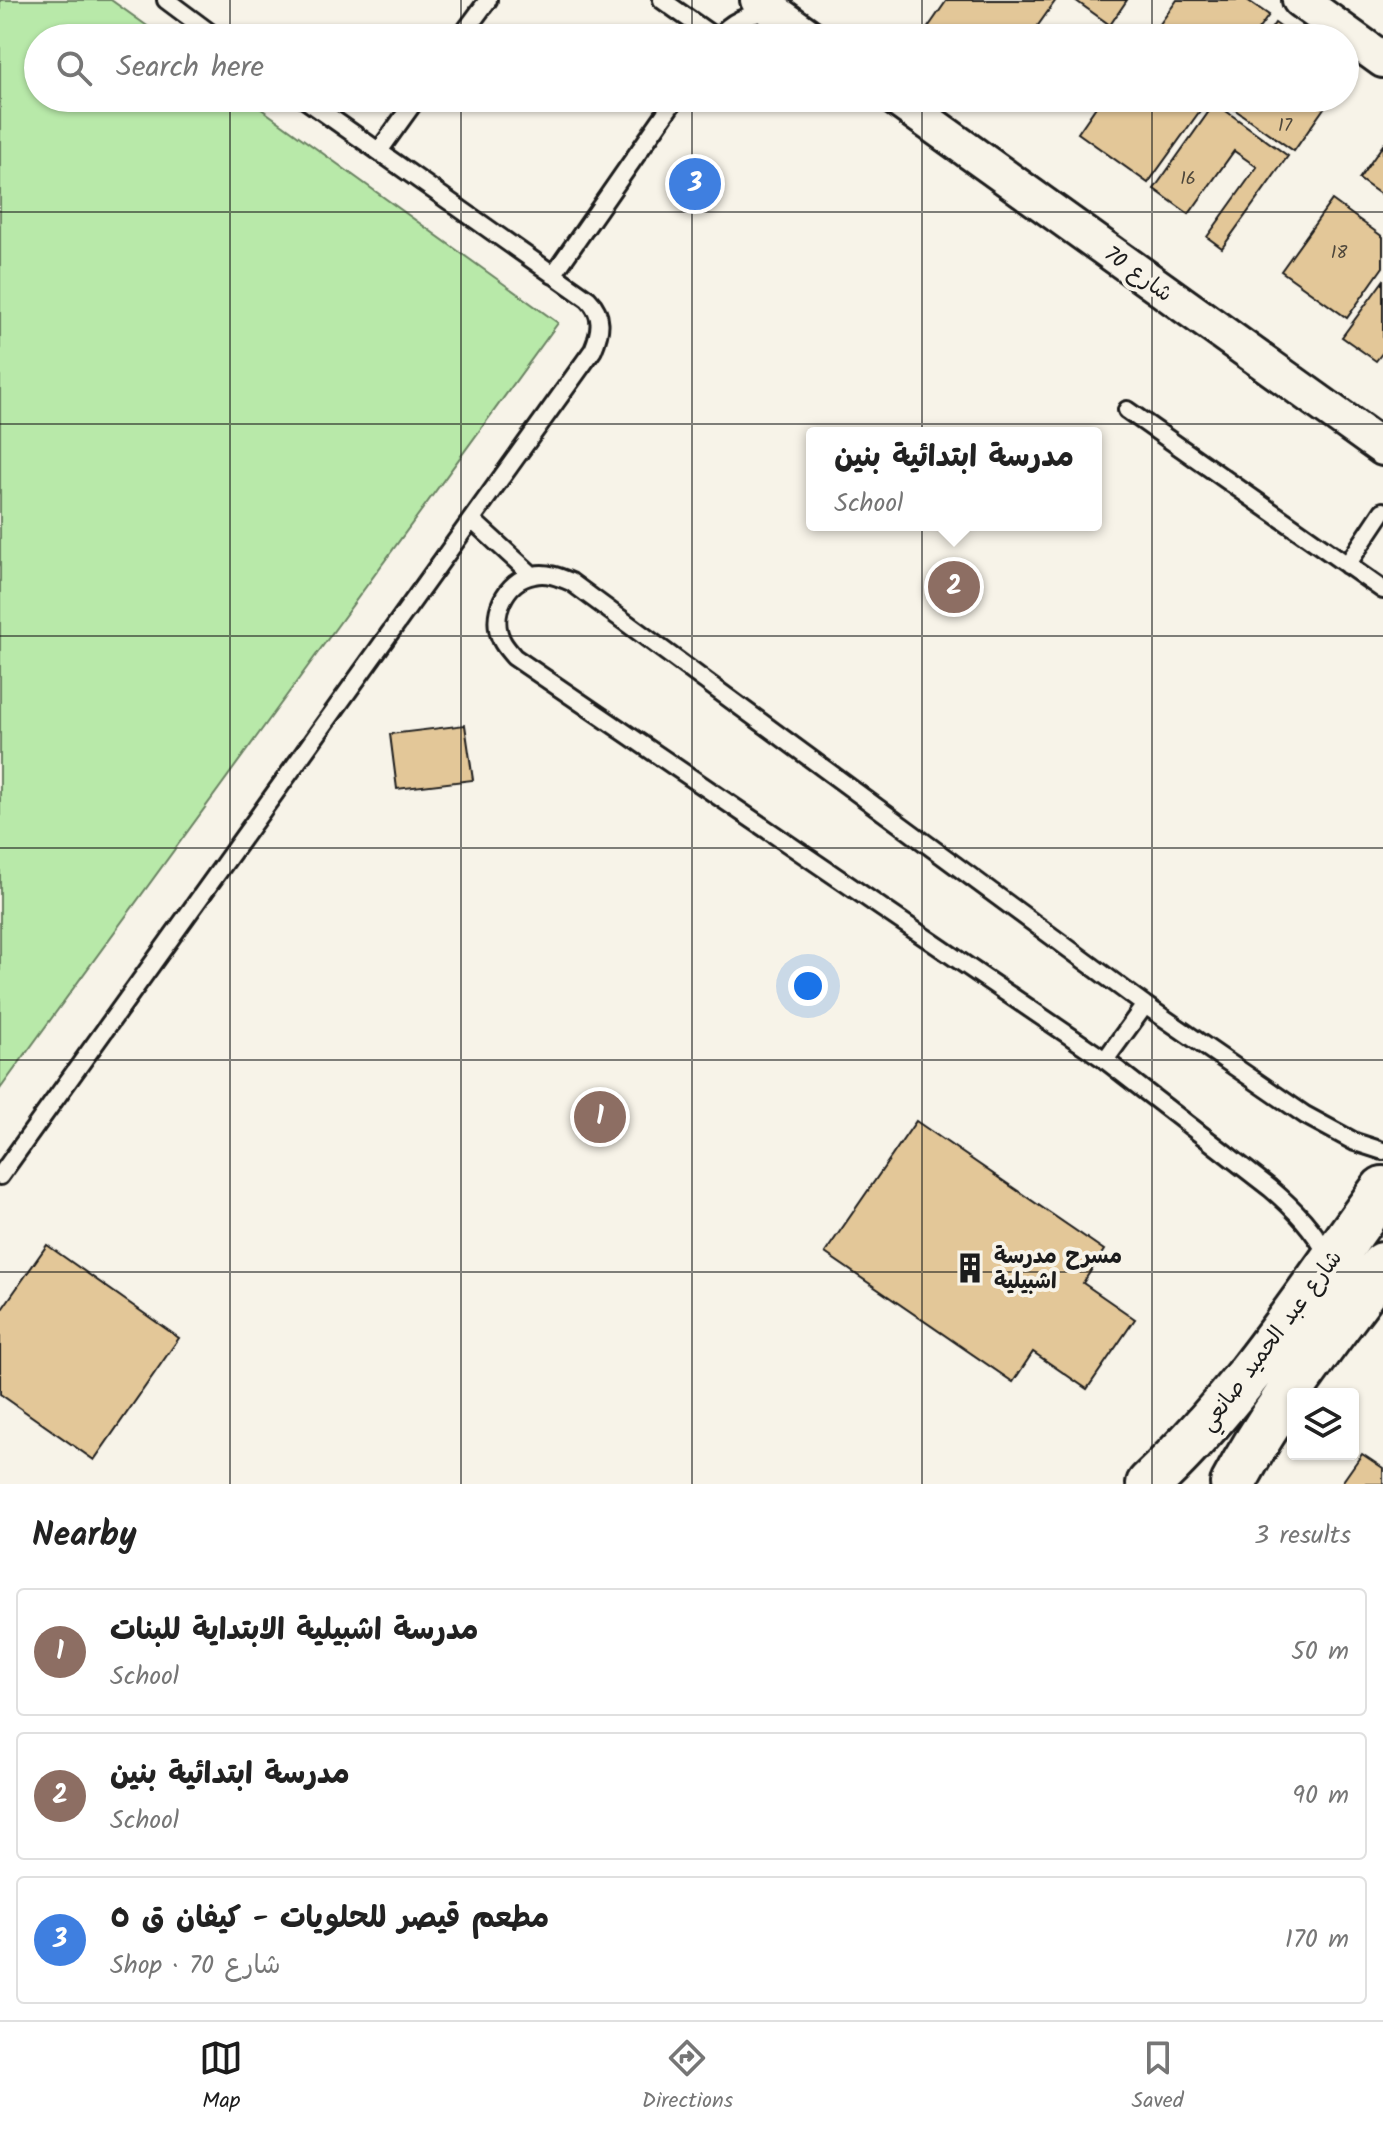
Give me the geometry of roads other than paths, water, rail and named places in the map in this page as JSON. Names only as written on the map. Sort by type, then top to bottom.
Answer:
[{"type":"main road","name":"شارع عبد الحميد صانعي","points":[[1152,1484],[1185,1451],[1255,1368],[1383,1189]]},
{"type":"main road","name":"شارع عبد الحميد صانعي","points":[[1233,1484],[1296,1384],[1383,1265]]},
{"type":"main road","points":[[1152,1484],[1182,1484]]},
{"type":"street","points":[[1300,0],[1333,24]]},
{"type":"street","points":[[765,5],[791,24]]},
{"type":"street","points":[[1359,43],[1383,60]]},
{"type":"street","name":"شارع 70","points":[[915,112],[1383,448]]},
{"type":"lane","points":[[166,0],[198,24]]},
{"type":"lane","points":[[470,24],[488,0]]},
{"type":"lane","points":[[662,0],[697,24]]},
{"type":"lane","points":[[732,24],[765,5]]},
{"type":"lane","points":[[0,1176],[472,520],[593,350],[599,337],[601,324],[596,307],[323,112]]},
{"type":"lane","points":[[379,151],[407,112]]},
{"type":"lane","points":[[553,275],[666,112]]},
{"type":"lane","points":[[1127,410],[1383,590]]},
{"type":"lane","points":[[1347,565],[1383,511]]},
{"type":"lane","points":[[472,520],[532,575]]},
{"type":"lane","points":[[1332,1260],[1314,1231],[1293,1207],[1105,1060],[514,657],[502,641],[497,621],[501,600],[514,584],[532,575],[552,574],[571,582],[1145,1005],[1305,1115],[1355,1142],[1383,1151]]},
{"type":"lane","points":[[1105,1060],[1145,1005]]},
{"type":"place","name":"مطعم قيصر للحلويات - كيفان ق ٥","points":[[695,184]]},
{"type":"place","name":"مدرسة ابتدائية بنين","points":[[954,587]]},
{"type":"place","name":"مدرسة اشبيلية الابتداية للبنات","points":[[600,1117]]},
{"type":"place","name":"مسرح مدرسة اشبيلية","points":[[970,1268]]}]
